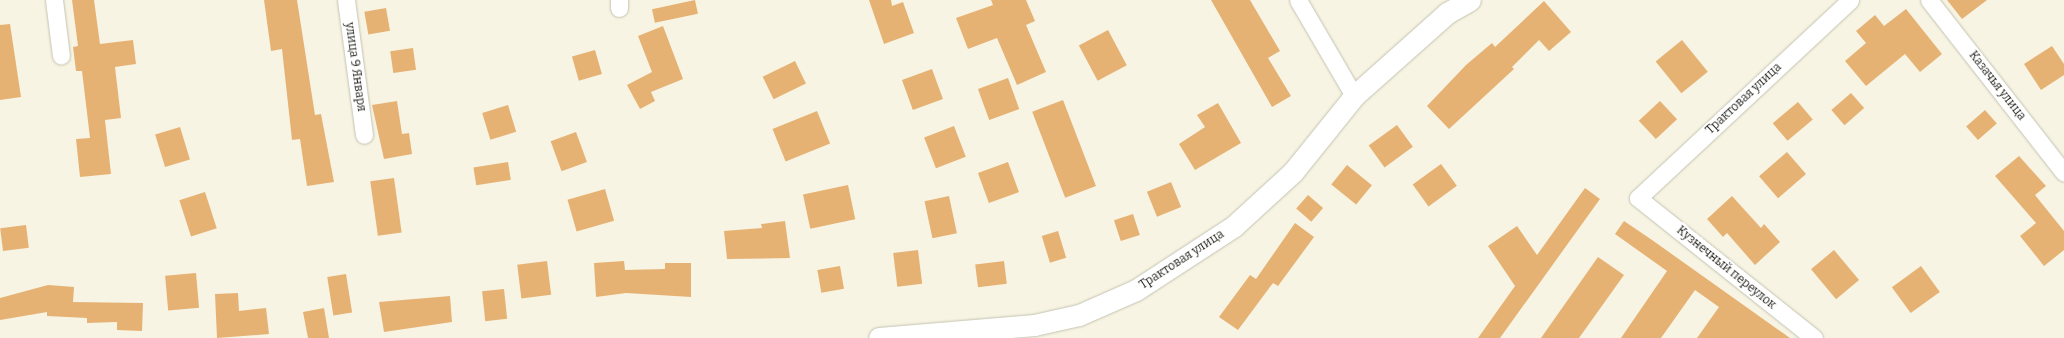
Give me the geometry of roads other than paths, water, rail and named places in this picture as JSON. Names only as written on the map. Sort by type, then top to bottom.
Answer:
[{"type":"street","points":[[54,0],[61,56]]},
{"type":"street","name":"улица 9 Января","points":[[346,0],[364,135]]},
{"type":"street","points":[[1298,0],[1354,96]]},
{"type":"street","name":"Трактовая улица","points":[[879,338],[1035,332],[1080,315],[1136,290],[1234,226],[1293,172],[1354,96],[1447,13],[1470,0]]},
{"type":"street","name":"Трактовая улица","points":[[1638,198],[1850,0]]},
{"type":"street","name":"Казачья улица","points":[[1929,0],[2064,173]]},
{"type":"street","name":"Кузнечный переулок","points":[[1638,198],[1814,338]]}]
